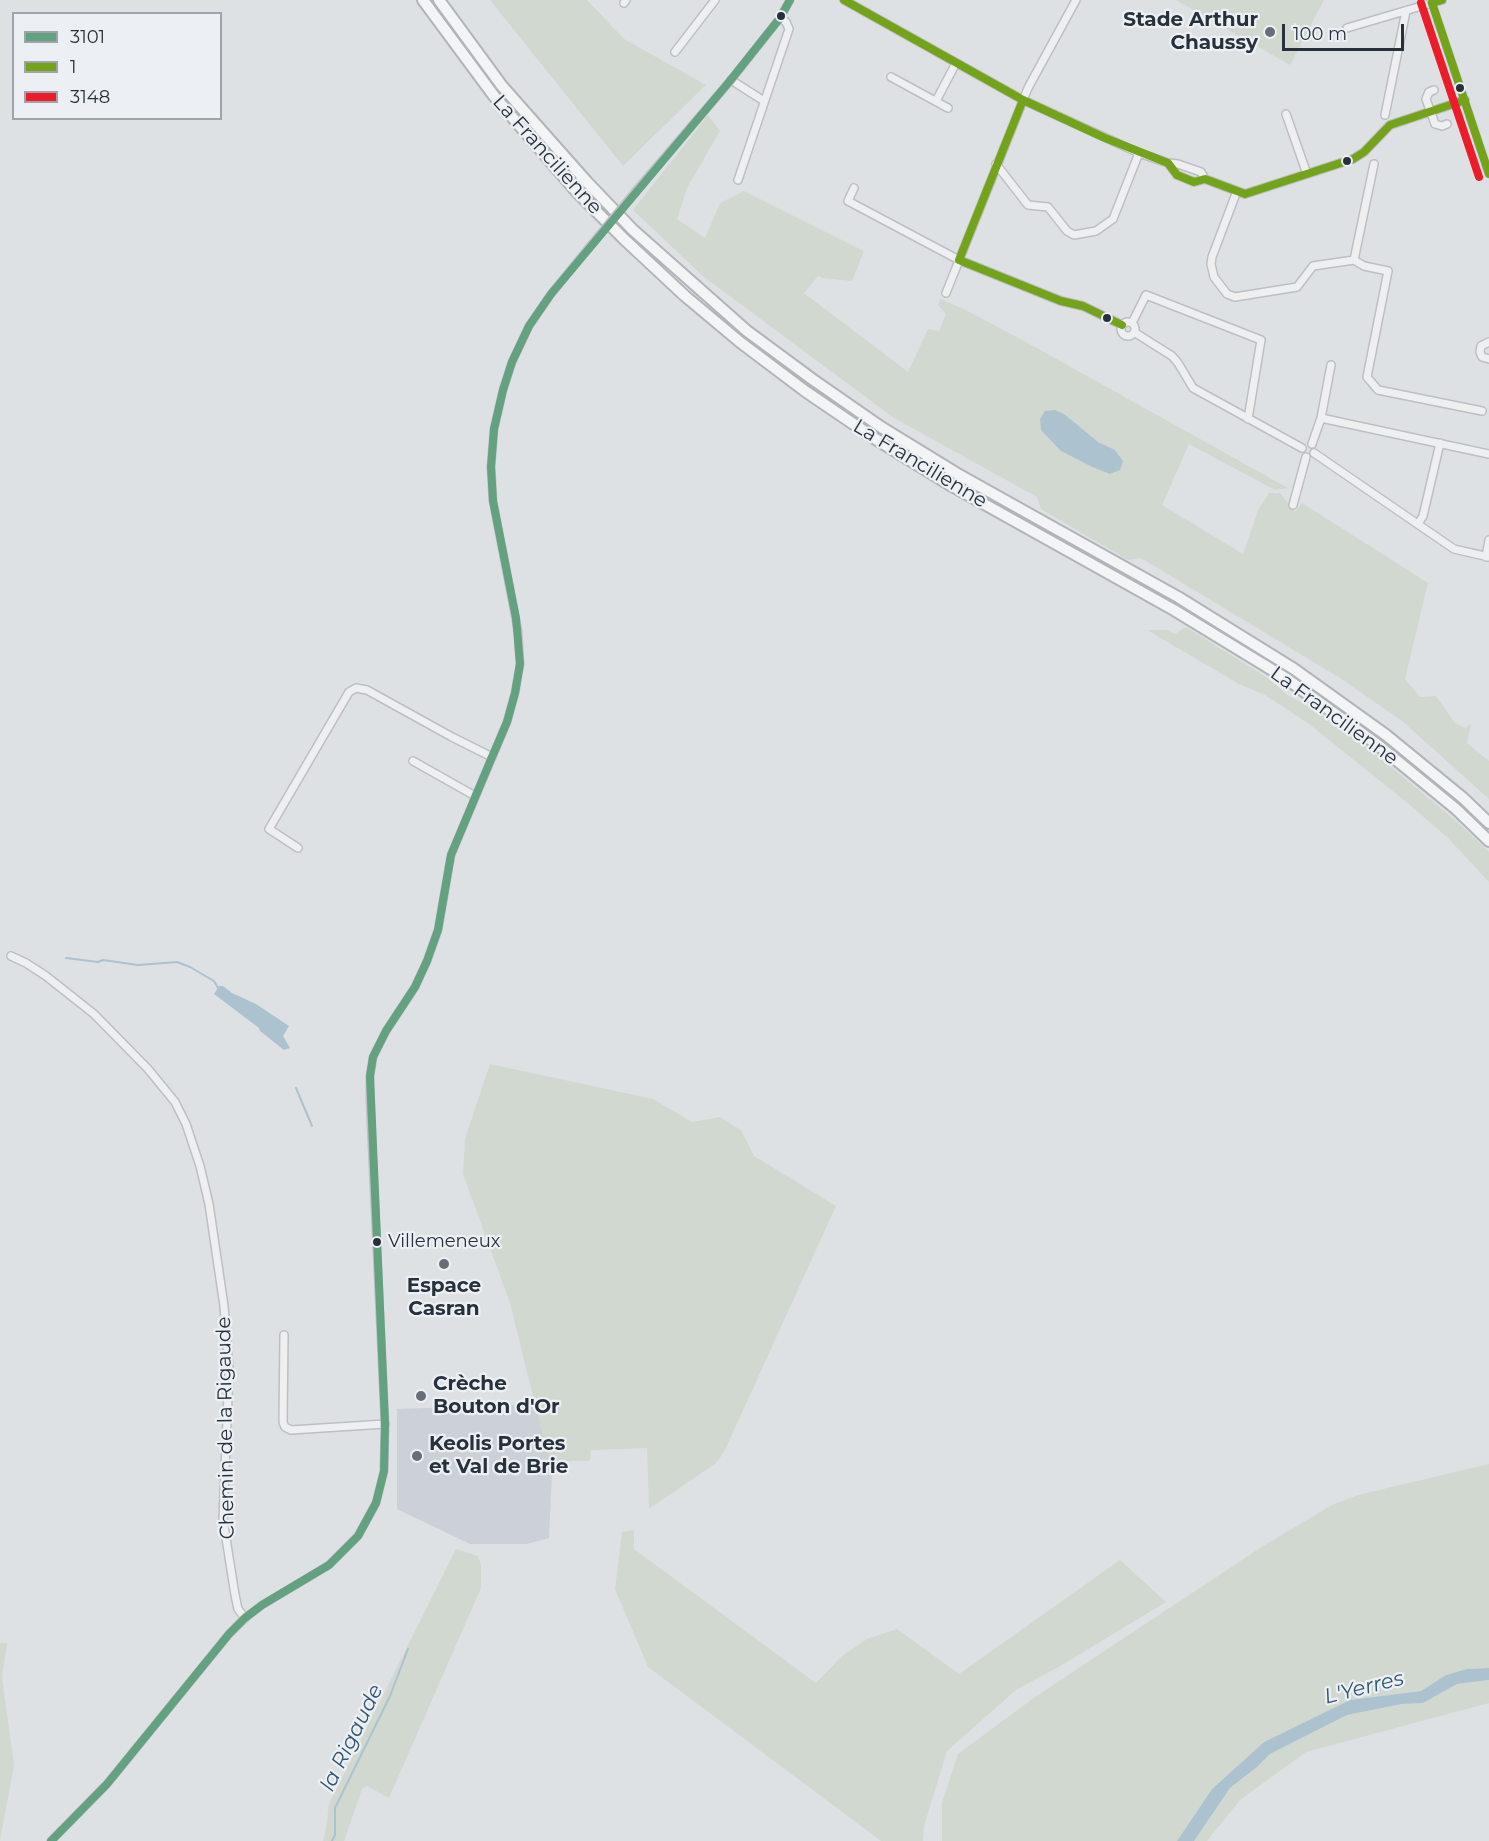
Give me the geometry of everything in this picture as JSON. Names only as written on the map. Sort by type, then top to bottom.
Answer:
[{"type":"highway","name":"La Francilienne","points":[[423,0],[494,96],[576,191],[685,296],[740,342],[805,391],[874,438],[952,486],[1173,610],[1287,679],[1378,745],[1456,809],[1489,841]]},
{"type":"highway","name":"La Francilienne","points":[[439,0],[502,86],[580,174],[633,230],[747,331],[881,427],[956,473],[1178,597],[1294,669],[1386,735],[1463,798],[1489,823]]},
{"type":"main road","points":[[51,1841],[107,1784],[229,1634],[262,1605],[329,1565],[358,1536],[376,1503],[382,1483],[386,1448],[370,1101],[371,1067],[380,1042],[416,987],[427,961],[438,930],[451,855],[516,693],[520,664],[516,618],[493,501],[491,467],[494,429],[503,390],[512,362],[529,326],[551,294],[731,80],[780,18],[790,0]]},
{"type":"main road","points":[[1432,2],[1489,174]]},
{"type":"street","points":[[675,52],[715,0]]},
{"type":"street","points":[[844,0],[1023,100],[1139,153],[1168,163],[1177,175],[1194,182],[1205,179],[1245,194],[1353,159],[1396,122],[1464,100]]},
{"type":"street","points":[[946,293],[1028,88],[1076,0]]},
{"type":"street","points":[[1347,28],[1442,0]]},
{"type":"street","points":[[1385,116],[1406,11]]},
{"type":"street","points":[[738,180],[789,29],[786,22],[780,18]]},
{"type":"street","points":[[936,101],[956,63]]},
{"type":"street","points":[[891,77],[948,108]]},
{"type":"street","points":[[731,80],[764,100]]},
{"type":"street","points":[[1434,90],[1429,92],[1426,99],[1436,124],[1442,126],[1447,124]]},
{"type":"street","points":[[1286,114],[1307,174]]},
{"type":"street","points":[[996,164],[1028,205],[1048,207],[1067,231],[1074,235],[1096,231],[1113,219],[1139,153]]},
{"type":"street","points":[[1354,260],[1374,164]]},
{"type":"street","points":[[854,188],[848,201],[959,260],[1061,301],[1083,306],[1122,325]]},
{"type":"street","points":[[1237,191],[1211,264],[1214,278],[1227,294],[1234,297],[1297,287],[1313,266],[1354,260],[1364,266],[1388,271],[1367,377],[1378,390],[1482,411]]},
{"type":"street","points":[[1134,332],[1132,323],[1146,295],[1261,340],[1248,419]]},
{"type":"street","points":[[1122,325],[1132,323]]},
{"type":"street","points":[[1122,325],[1124,334],[1131,335],[1134,332]]},
{"type":"street","points":[[1134,332],[1172,356],[1193,388],[1302,448]]},
{"type":"street","points":[[1489,342],[1482,346],[1480,352],[1482,357],[1489,359]]},
{"type":"street","points":[[1314,453],[1315,449],[1312,444],[1321,418],[1331,365]]},
{"type":"street","points":[[1321,418],[1489,454]]},
{"type":"street","points":[[1418,524],[1423,516],[1440,443]]},
{"type":"street","points":[[1312,444],[1305,444],[1302,454],[1311,456],[1314,453]]},
{"type":"street","points":[[1314,453],[1454,549],[1487,557],[1489,540]]},
{"type":"street","points":[[1293,505],[1306,456]]},
{"type":"street","points":[[298,848],[269,829],[349,692],[356,688],[367,690],[452,737],[492,756]]},
{"type":"street","points":[[413,761],[475,796]]},
{"type":"street","name":"Chemin de la Rigaude","points":[[11,956],[46,976],[94,1014],[148,1069],[175,1102],[186,1124],[200,1166],[209,1204],[224,1306],[229,1371],[223,1519],[238,1609],[245,1618]]},
{"type":"street","points":[[284,1335],[283,1422],[285,1427],[291,1430],[385,1424]]},
{"type":"shaded area","points":[[490,0],[587,0],[624,39],[706,85],[623,166]]},
{"type":"shaded area","name":"Stade Arthur Chaussy","points":[[1176,0],[1324,0],[1290,65]]},
{"type":"shaded area","points":[[708,115],[720,131],[687,188],[677,219],[705,238],[720,203],[744,191],[864,251],[852,281],[818,276],[804,293],[908,372],[928,329],[939,331],[946,314],[938,305],[940,299],[964,309],[1035,347],[1288,488],[1275,490],[1189,444],[1162,505],[1243,554],[1259,508],[1269,493],[1280,493],[1295,512],[1302,503],[1428,583],[1405,679],[1420,697],[1436,696],[1455,723],[1465,728],[1471,724],[1467,743],[1489,761],[1489,799],[1402,721],[1340,678],[1141,558],[1128,560],[1041,509],[1037,497],[894,418],[704,277],[633,210]],"holes":[[[1083,431],[1098,442],[1115,450],[1123,461],[1119,470],[1110,474],[1061,451]]]},
{"type":"shaded area","points":[[1186,627],[1269,679],[1286,694],[1319,713],[1373,752],[1456,821],[1489,852],[1489,882],[1447,837],[1309,724],[1265,695],[1239,684],[1147,630],[1167,630],[1175,634]]},
{"type":"shaded area","points":[[490,1064],[653,1099],[692,1122],[720,1117],[741,1130],[754,1156],[836,1206],[724,1452],[716,1463],[649,1509],[647,1448],[591,1450],[590,1461],[549,1461],[510,1303],[463,1174],[465,1139]]},
{"type":"shaded area","points":[[532,1404],[539,1411],[553,1451],[549,1538],[527,1544],[470,1544],[397,1509],[397,1409]]},
{"type":"shaded area","points":[[1489,1464],[1489,1668],[1467,1669],[1446,1675],[1421,1691],[1350,1700],[1264,1742],[1212,1789],[1177,1841],[942,1841],[942,1803],[958,1754],[1035,1697],[1260,1548],[1332,1505],[1358,1495]]},
{"type":"shaded area","points":[[634,1530],[634,1549],[816,1683],[842,1656],[867,1639],[897,1629],[959,1674],[1120,1560],[1166,1602],[1016,1690],[947,1751],[924,1826],[923,1841],[881,1841],[648,1667],[615,1589],[622,1532]]},
{"type":"shaded area","points":[[456,1549],[478,1556],[481,1565],[481,1588],[389,1798],[367,1786],[362,1789],[344,1841],[323,1841],[329,1804]]},
{"type":"shaded area","points":[[0,1643],[7,1643],[2,1677],[14,1765],[0,1841]]},
{"type":"shaded area","points":[[1489,1680],[1489,1703],[1306,1752],[1240,1800],[1207,1841],[1194,1841],[1230,1788],[1270,1754],[1347,1715],[1402,1704],[1423,1703],[1457,1684]]},
{"type":"water","points":[[1055,410],[1064,414],[1098,442],[1115,450],[1123,461],[1120,470],[1110,474],[1061,451],[1041,430],[1040,419],[1045,411]]},
{"type":"water","points":[[219,986],[256,1004],[289,1026],[283,1036],[290,1048],[284,1050],[214,994]]},
{"type":"water","points":[[1489,1668],[1489,1680],[1457,1684],[1423,1703],[1402,1704],[1347,1715],[1270,1754],[1230,1788],[1194,1841],[1177,1841],[1212,1789],[1264,1742],[1350,1700],[1421,1691],[1446,1675],[1467,1669]]},
{"type":"waterway","name":"la Rigaude","points":[[66,958],[138,965],[177,962],[214,981],[218,988]]},
{"type":"waterway","name":"la Rigaude","points":[[296,1088],[312,1126]]},
{"type":"waterway","name":"la Rigaude","points":[[332,1841],[335,1835],[335,1808],[390,1696],[408,1649]]},
{"type":"transit line","name":"3101","points":[[493,755],[507,722],[520,664],[516,618],[493,501],[491,467],[494,429],[512,362],[529,326],[551,294],[729,82],[780,18],[790,0]]},
{"type":"transit line","name":"1","points":[[844,0],[1023,100],[1105,138],[1168,163],[1177,175],[1194,182],[1205,179],[1245,194],[1353,159],[1364,152],[1390,125],[1465,100]]},
{"type":"transit line","name":"1","points":[[1442,0],[1432,3],[1489,174]]},
{"type":"transit line","name":"3148","points":[[1421,3],[1479,177]]},
{"type":"transit line","name":"1","points":[[1023,100],[959,260],[1061,301],[1083,306],[1122,325]]},
{"type":"transit line","name":"3101","points":[[51,1841],[107,1784],[229,1634],[262,1605],[329,1565],[358,1536],[376,1503],[384,1471],[385,1424],[370,1076],[373,1057],[386,1031],[415,987],[427,961],[438,930],[451,855],[492,757]]},
{"type":"place","name":"Stade Arthur Chaussy","points":[[1270,32]]},
{"type":"place","name":"Villemeneux","points":[[377,1242]]},
{"type":"place","name":"Espace Casran","points":[[444,1264]]},
{"type":"place","name":"Crèche Bouton d'Or","points":[[421,1396]]},
{"type":"place","name":"Keolis Portes et Val de Brie","points":[[417,1456]]},
{"type":"water label","name":"L'Yerres","points":[[1364,1688]]}]
